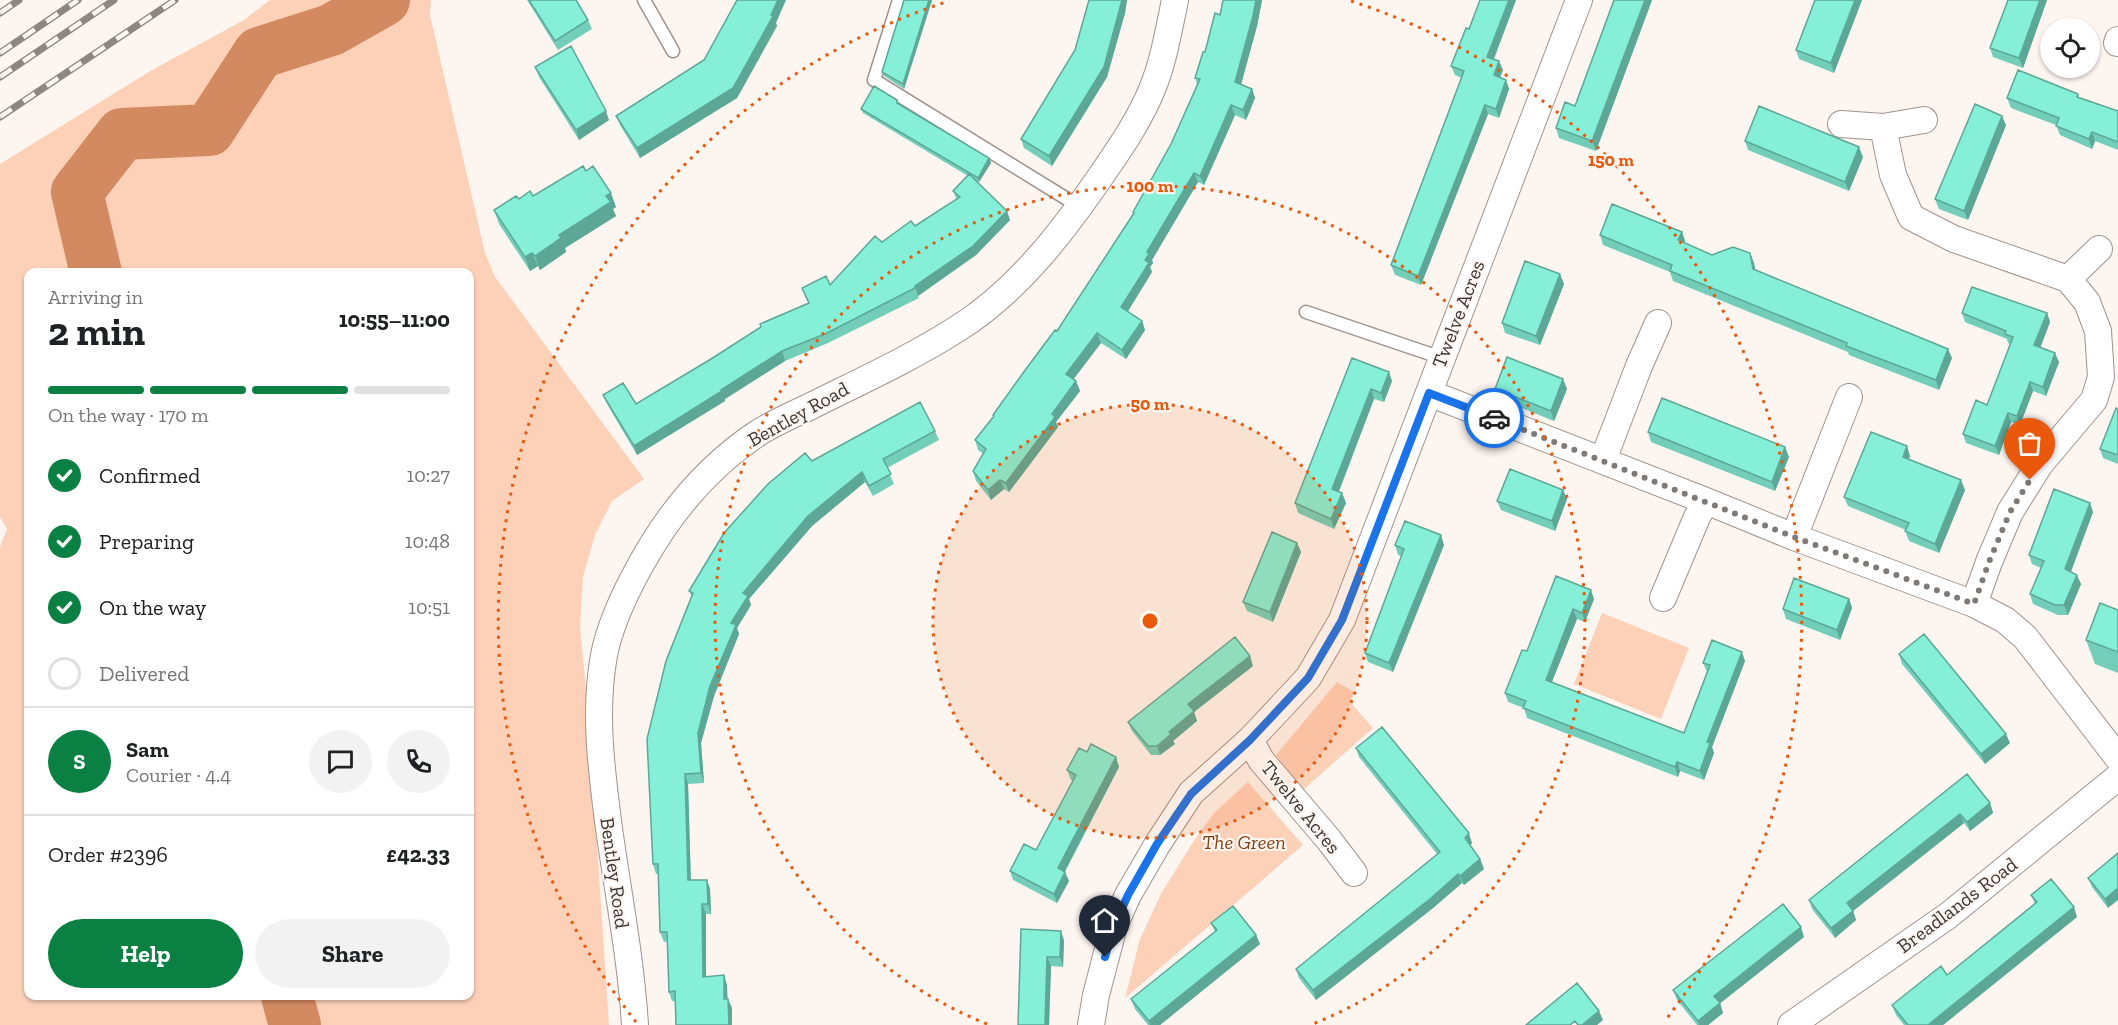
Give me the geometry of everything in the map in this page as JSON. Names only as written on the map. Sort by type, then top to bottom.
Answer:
[{"type":"street","name":"Bentley Road","points":[[635,1025],[600,760],[598,715],[600,679],[605,651],[623,601],[649,549],[665,523],[706,476],[761,431],[960,328],[997,299],[1029,268],[1080,207],[1125,140],[1152,88],[1166,47],[1175,0]]},
{"type":"street","name":"Twelve Acres","points":[[1091,1025],[1096,995],[1114,926],[1128,895],[1157,844],[1191,794],[1250,740],[1308,678],[1342,620],[1579,0]]},
{"type":"street","points":[[1841,124],[1883,127],[1924,120]]},
{"type":"street","points":[[1883,127],[1893,175],[1911,217],[1954,239],[2068,279],[2087,302],[2098,331],[2101,377],[2094,400],[2040,464],[2010,512],[1974,604]]},
{"type":"street","points":[[2068,279],[2099,249]]},
{"type":"street","points":[[1603,460],[1658,323]]},
{"type":"street","points":[[1429,393],[1794,537],[1974,604],[2006,620],[2025,637],[2118,758]]},
{"type":"street","points":[[1794,537],[1849,397]]},
{"type":"street","points":[[1663,598],[1706,501]]},
{"type":"street","name":"Twelve Acres","points":[[1250,740],[1261,760],[1354,873]]},
{"type":"street","name":"Breadlands Road","points":[[1791,1025],[1949,915],[2118,777]]},
{"type":"lane","points":[[644,0],[673,51]]},
{"type":"lane","points":[[900,0],[874,80],[1080,207]]},
{"type":"lane","points":[[1305,312],[1442,358]]},
{"type":"green space","points":[[270,0],[431,0],[430,15],[485,253],[495,277],[644,479],[612,501],[595,535],[583,577],[580,627],[588,711],[609,1025],[0,1025],[0,547],[7,529],[0,517],[0,164],[152,70],[244,20]]},
{"type":"green space","points":[[1602,613],[1689,648],[1661,719],[1574,684]]},
{"type":"green space","name":"The Green","points":[[1337,682],[1354,692],[1350,702],[1373,728],[1303,790],[1276,755]]},
{"type":"green space","name":"The Green","points":[[1248,782],[1303,845],[1125,998],[1140,939],[1162,892],[1214,813]]},
{"type":"building","points":[[529,0],[576,0],[588,20],[555,41]]},
{"type":"building","points":[[737,0],[778,0],[771,15],[773,16],[733,88],[637,148],[616,116],[704,60]]},
{"type":"building","points":[[904,0],[929,0],[903,84],[882,72]]},
{"type":"building","points":[[1089,0],[1122,0],[1104,67],[1049,156],[1021,139],[1075,50]]},
{"type":"building","points":[[1223,0],[1256,0],[1235,82],[1252,89],[1243,110],[1231,105],[1200,176],[1194,173],[1147,252],[1149,254],[1145,260],[1149,263],[1121,307],[1142,321],[1122,350],[1097,333],[1066,374],[1076,381],[1052,414],[1055,417],[1006,483],[1000,480],[988,490],[973,471],[986,449],[975,440],[1055,330],[1057,331],[1134,213],[1171,144],[1200,79],[1195,78],[1203,52],[1205,52],[1215,13],[1220,15]]},
{"type":"building","points":[[1480,0],[1509,0],[1487,57],[1499,61],[1494,75],[1506,80],[1496,109],[1485,105],[1418,276],[1391,265],[1464,71],[1451,66]]},
{"type":"building","points":[[1614,0],[1645,0],[1592,141],[1556,128],[1565,102],[1575,106]]},
{"type":"building","points":[[1815,0],[1855,0],[1831,63],[1796,50]]},
{"type":"building","points":[[2008,0],[2040,0],[2019,58],[1990,48]]},
{"type":"building","points":[[571,46],[606,111],[576,130],[535,67]]},
{"type":"building","points":[[2018,70],[2078,94],[2077,97],[2118,111],[2118,142],[2092,132],[2089,139],[2056,126],[2059,118],[2007,98]]},
{"type":"building","points":[[874,86],[897,100],[897,103],[989,158],[978,178],[861,109]]},
{"type":"building","points":[[1975,104],[2002,116],[1964,211],[1935,199]]},
{"type":"building","points":[[1759,106],[1859,147],[1845,182],[1745,141]]},
{"type":"building","points":[[583,166],[586,171],[593,166],[611,193],[606,196],[611,202],[559,235],[561,238],[535,256],[532,253],[525,257],[494,210],[516,196],[519,199],[530,191],[533,196]]},
{"type":"building","points":[[969,174],[1007,211],[973,246],[915,288],[825,334],[782,351],[634,446],[603,395],[623,383],[636,404],[761,327],[760,324],[809,303],[802,288],[826,276],[830,285],[875,236],[882,242],[911,221],[915,226],[960,197],[953,191]]},
{"type":"building","points":[[1612,204],[1682,232],[1678,240],[1712,255],[1733,247],[1750,253],[1753,269],[1948,349],[1936,380],[1846,346],[1847,343],[1670,271],[1672,265],[1600,235]]},
{"type":"building","points":[[1525,261],[1560,274],[1536,336],[1502,323]]},
{"type":"building","points":[[1972,287],[2047,313],[2034,345],[2055,353],[2043,387],[2030,382],[2017,416],[2008,413],[1995,446],[1963,434],[1976,400],[1987,405],[2013,337],[2005,334],[2006,331],[1962,313]]},
{"type":"building","points":[[1507,357],[1563,379],[1551,411],[1495,389]]},
{"type":"building","points":[[1352,358],[1389,372],[1381,393],[1371,389],[1332,489],[1342,493],[1331,519],[1295,503]]},
{"type":"building","points":[[1662,398],[1785,447],[1772,482],[1648,432]]},
{"type":"building","points":[[920,402],[935,431],[883,459],[891,474],[869,486],[862,472],[808,516],[743,593],[748,596],[731,623],[736,625],[710,686],[698,733],[701,773],[685,774],[688,880],[707,880],[708,904],[702,904],[703,977],[724,975],[724,999],[728,999],[729,1025],[676,1025],[675,991],[669,992],[667,932],[660,932],[658,864],[653,864],[647,739],[666,661],[693,593],[689,591],[724,533],[768,484],[805,453],[812,461]]},
{"type":"building","points":[[2116,408],[2118,409],[2118,455],[2100,449]]},
{"type":"building","points":[[1871,432],[1907,446],[1903,457],[1961,480],[1935,544],[1905,531],[1909,523],[1844,497]]},
{"type":"building","points":[[1510,469],[1563,490],[1552,521],[1497,501]]},
{"type":"building","points":[[2054,489],[2090,503],[2065,569],[2077,575],[2064,605],[2055,605],[2030,594],[2044,561],[2029,555]]},
{"type":"building","points":[[1405,521],[1441,535],[1389,663],[1365,653],[1404,549],[1395,545]]},
{"type":"building","points":[[1272,532],[1297,543],[1270,612],[1243,602]]},
{"type":"building","points":[[1556,576],[1591,590],[1582,613],[1573,609],[1546,680],[1684,733],[1710,665],[1703,663],[1712,640],[1742,652],[1707,742],[1710,743],[1700,771],[1677,762],[1675,767],[1523,708],[1526,701],[1505,693],[1522,650],[1527,651]]},
{"type":"building","points":[[1794,578],[1849,599],[1837,630],[1783,609]]},
{"type":"building","points":[[2100,603],[2118,610],[2118,652],[2086,640]]},
{"type":"building","points":[[1924,634],[2006,734],[1981,754],[1899,654]]},
{"type":"building","points":[[1235,637],[1250,656],[1188,704],[1194,711],[1169,732],[1171,734],[1157,746],[1148,746],[1128,722]]},
{"type":"building","points":[[1382,727],[1469,833],[1465,838],[1480,859],[1313,990],[1296,969],[1440,852],[1356,748]]},
{"type":"building","points":[[1091,744],[1116,757],[1058,868],[1065,872],[1054,894],[1010,871],[1024,844],[1036,850],[1076,775],[1067,770],[1079,748],[1087,752]]},
{"type":"building","points":[[1967,774],[1990,803],[1967,822],[1960,814],[1847,903],[1853,911],[1831,928],[1809,900]]},
{"type":"building","points":[[2118,853],[2118,888],[2105,899],[2088,878]]},
{"type":"building","points":[[2051,879],[2074,907],[1928,1025],[1908,1025],[1892,1005],[1941,966],[1947,975],[2037,902],[2031,895]]},
{"type":"building","points":[[1783,904],[1801,927],[1714,996],[1720,1003],[1698,1021],[1673,990]]},
{"type":"building","points":[[1233,906],[1256,935],[1149,1021],[1131,999],[1217,930],[1211,923]]},
{"type":"building","points":[[1021,929],[1061,931],[1060,957],[1047,957],[1045,1025],[1018,1025]]},
{"type":"building","points":[[1577,983],[1599,1011],[1582,1025],[1578,1025],[1575,1021],[1570,1025],[1526,1025]]},
{"type":"waterway","points":[[95,268],[77,192],[122,134],[209,130],[259,53],[331,30],[384,0]]},
{"type":"waterway","points":[[288,1000],[295,1025]]},
{"type":"railway","points":[[0,13],[19,0]]},
{"type":"railway","points":[[0,53],[78,0]]},
{"type":"railway","points":[[0,77],[114,0]]},
{"type":"railway","points":[[0,117],[175,0]]},
{"type":"way so far","points":[[1494,418],[1794,537],[1974,604],[2010,512],[2030,480]]},
{"type":"route","points":[[1105,957],[1114,926],[1128,895],[1157,844],[1191,794],[1250,740],[1308,678],[1326,650],[1342,620],[1429,393],[1494,418]]}]
